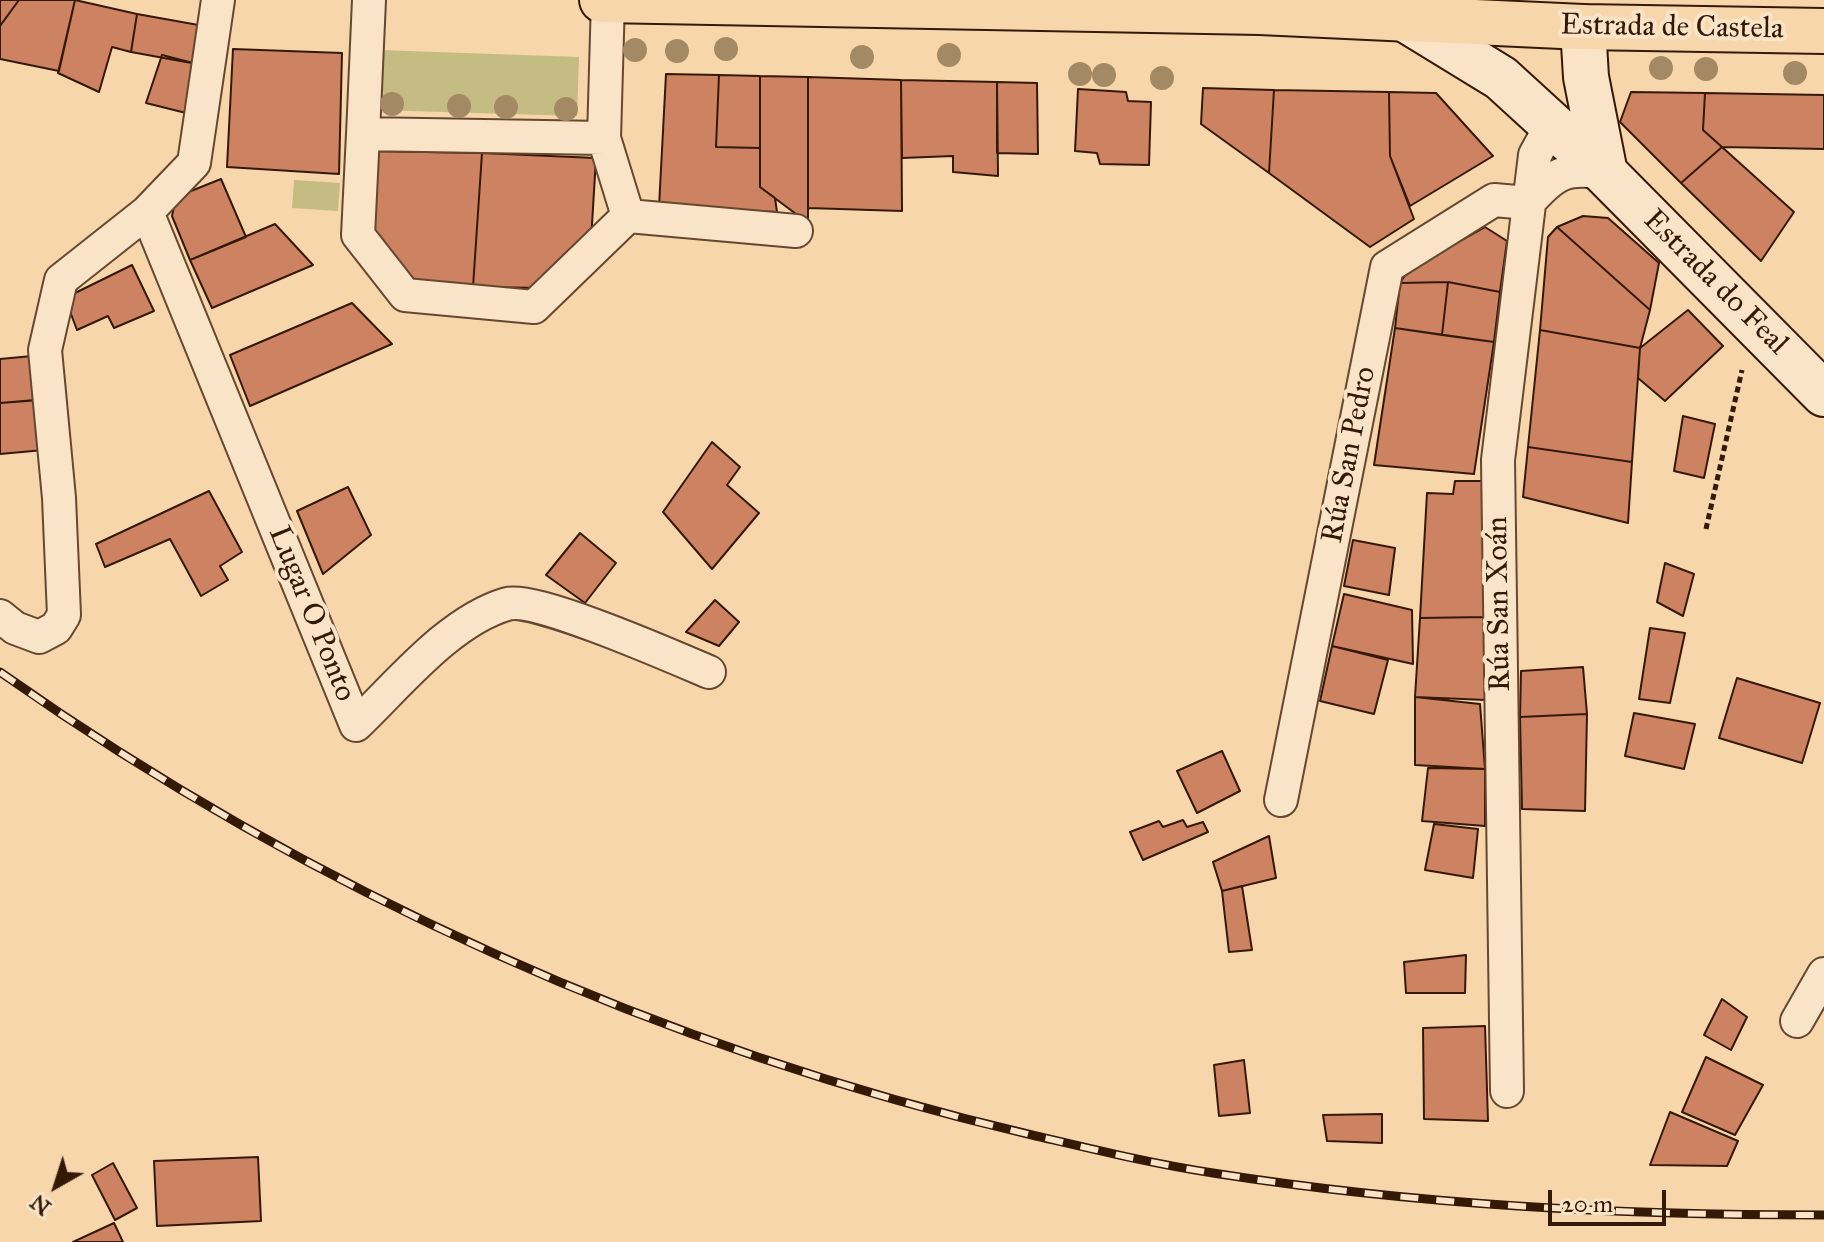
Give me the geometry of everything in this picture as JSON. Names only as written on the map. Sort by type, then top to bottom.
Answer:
[{"type":"main road","name":"Estrada de Castela","points":[[602,0],[1261,6],[1403,18],[1583,27],[1824,31]]},
{"type":"main road","name":"Estrada do Feal","points":[[1403,18],[1501,78],[1605,173],[1824,394]]},
{"type":"main road","points":[[1583,27],[1590,101],[1605,173]]},
{"type":"main road","points":[[1552,124],[1590,101]]},
{"type":"street","points":[[0,616],[15,628],[39,637],[56,628],[64,615],[59,498],[45,350],[61,280],[147,212],[194,163],[218,0]]},
{"type":"street","points":[[369,0],[358,235],[405,295],[534,307],[628,216],[796,231]]},
{"type":"street","points":[[608,0],[604,138],[628,216]]},
{"type":"street","name":"Rúa San Xoán","points":[[1507,1091],[1498,460],[1535,155],[1552,124]]},
{"type":"street","points":[[363,134],[604,138]]},
{"type":"street","points":[[1528,203],[1545,184],[1563,172],[1580,169],[1605,173]]},
{"type":"street","name":"Rúa San Pedro","points":[[1281,800],[1387,267],[1494,200],[1528,203]]},
{"type":"street","name":"Lugar O Ponto","points":[[147,212],[356,725],[465,621],[511,602],[607,628],[709,672]]},
{"type":"street","points":[[1797,1021],[1824,974]]},
{"type":"path","points":[[1706,529],[1754,322]]},
{"type":"shaded area","points":[[379,50],[579,57],[577,116],[377,110]]},
{"type":"shaded area","points":[[294,180],[340,183],[338,211],[292,208]]},
{"type":"building","points":[[0,0],[19,0],[0,26]]},
{"type":"building","points":[[19,0],[75,0],[59,71],[0,59],[0,26]]},
{"type":"building","points":[[75,0],[137,14],[131,52],[112,47],[99,92],[58,73]]},
{"type":"building","points":[[137,14],[204,26],[197,64],[131,52]]},
{"type":"building","points":[[233,49],[342,53],[339,174],[227,167]]},
{"type":"building","points":[[162,55],[197,64],[186,113],[146,103]]},
{"type":"building","points":[[666,74],[719,75],[716,147],[760,148],[760,187],[775,198],[777,212],[659,207]]},
{"type":"building","points":[[719,75],[760,76],[760,148],[716,147]]},
{"type":"building","points":[[760,76],[808,77],[808,223],[760,187]]},
{"type":"building","points":[[808,77],[901,80],[902,211],[808,208]]},
{"type":"building","points":[[901,80],[997,82],[998,176],[953,172],[953,156],[902,158]]},
{"type":"building","points":[[997,82],[1037,83],[1038,154],[997,153]]},
{"type":"building","points":[[1203,88],[1274,90],[1269,173],[1201,124]]},
{"type":"building","points":[[1078,89],[1126,92],[1128,101],[1151,102],[1149,165],[1100,164],[1097,153],[1075,151]]},
{"type":"building","points":[[1274,90],[1389,92],[1390,156],[1414,219],[1370,247],[1269,173]]},
{"type":"building","points":[[1389,92],[1436,93],[1493,156],[1410,206],[1390,156]]},
{"type":"building","points":[[1631,92],[1705,93],[1703,130],[1722,147],[1681,183],[1620,122]]},
{"type":"building","points":[[1705,93],[1824,95],[1824,149],[1722,147],[1703,130]]},
{"type":"building","points":[[1722,147],[1794,212],[1761,261],[1681,183]]},
{"type":"building","points":[[371,151],[482,153],[473,287],[421,288],[372,239]]},
{"type":"building","points":[[482,153],[596,158],[591,241],[545,288],[473,287]]},
{"type":"building","points":[[221,179],[246,237],[190,260],[172,216],[176,197]]},
{"type":"building","points":[[1583,216],[1608,218],[1659,263],[1650,310],[1557,227]]},
{"type":"building","points":[[275,224],[313,265],[212,308],[190,260]]},
{"type":"building","points":[[1485,227],[1507,241],[1500,292],[1448,282],[1400,283],[1409,269]]},
{"type":"building","points":[[1557,227],[1650,310],[1640,348],[1540,330],[1548,237]]},
{"type":"building","points":[[132,265],[154,311],[114,328],[108,316],[77,330],[71,314],[65,317],[69,296]]},
{"type":"building","points":[[1448,282],[1500,292],[1494,342],[1442,335]]},
{"type":"building","points":[[1448,282],[1442,335],[1395,328],[1400,283]]},
{"type":"building","points":[[352,303],[392,344],[250,406],[230,355]]},
{"type":"building","points":[[1688,310],[1723,346],[1665,401],[1638,378],[1640,348]]},
{"type":"building","points":[[1395,328],[1494,342],[1474,474],[1374,465]]},
{"type":"building","points":[[1540,330],[1640,348],[1632,462],[1528,447]]},
{"type":"building","points":[[32,356],[35,400],[0,403],[0,359]]},
{"type":"building","points":[[40,400],[44,450],[0,454],[0,403]]},
{"type":"building","points":[[1683,416],[1715,424],[1704,478],[1674,471]]},
{"type":"building","points":[[712,442],[740,467],[727,485],[759,513],[712,569],[663,512]]},
{"type":"building","points":[[1528,447],[1632,462],[1628,523],[1523,497]]},
{"type":"building","points":[[1455,481],[1485,481],[1484,617],[1420,618],[1427,493],[1453,494]]},
{"type":"building","points":[[348,487],[371,535],[323,574],[297,511]]},
{"type":"building","points":[[209,491],[242,552],[220,566],[228,580],[201,596],[170,539],[105,567],[96,544]]},
{"type":"building","points":[[580,533],[616,563],[585,603],[546,575]]},
{"type":"building","points":[[1353,540],[1395,548],[1389,595],[1344,586]]},
{"type":"building","points":[[1665,563],[1694,574],[1683,616],[1657,602]]},
{"type":"building","points":[[1344,594],[1412,610],[1413,664],[1332,646]]},
{"type":"building","points":[[715,600],[739,622],[719,646],[686,632]]},
{"type":"building","points":[[1484,617],[1486,700],[1415,697],[1420,618]]},
{"type":"building","points":[[1650,628],[1685,633],[1670,703],[1639,699]]},
{"type":"building","points":[[1332,646],[1388,660],[1374,714],[1320,701]]},
{"type":"building","points":[[1583,667],[1587,714],[1520,717],[1521,671]]},
{"type":"building","points":[[1737,678],[1820,703],[1802,763],[1719,738]]},
{"type":"building","points":[[1415,697],[1480,704],[1485,769],[1415,765]]},
{"type":"building","points":[[1634,713],[1695,724],[1684,769],[1625,756]]},
{"type":"building","points":[[1587,714],[1585,811],[1522,809],[1520,717]]},
{"type":"building","points":[[1222,751],[1240,791],[1197,813],[1177,771]]},
{"type":"building","points":[[1428,768],[1485,769],[1485,826],[1422,821]]},
{"type":"building","points":[[1183,820],[1187,827],[1203,822],[1208,832],[1143,860],[1130,832],[1159,821],[1163,827]]},
{"type":"building","points":[[1434,824],[1478,829],[1473,878],[1425,870]]},
{"type":"building","points":[[1269,836],[1276,878],[1222,891],[1213,862]]},
{"type":"building","points":[[1242,886],[1252,950],[1229,952],[1222,891]]},
{"type":"building","points":[[1466,955],[1465,993],[1406,993],[1404,962]]},
{"type":"building","points":[[1722,999],[1747,1017],[1731,1050],[1704,1035]]},
{"type":"building","points":[[1485,1026],[1488,1121],[1424,1119],[1423,1028]]},
{"type":"building","points":[[1706,1057],[1763,1085],[1735,1135],[1682,1112]]},
{"type":"building","points":[[1244,1060],[1250,1113],[1219,1116],[1214,1065]]},
{"type":"building","points":[[1670,1112],[1738,1141],[1727,1166],[1650,1165]]},
{"type":"building","points":[[1382,1114],[1382,1143],[1327,1141],[1323,1115]]},
{"type":"building","points":[[258,1157],[261,1221],[157,1226],[154,1161]]},
{"type":"building","points":[[113,1163],[137,1208],[115,1220],[92,1175]]},
{"type":"building","points":[[114,1223],[123,1242],[73,1242]]},
{"type":"railway","points":[[0,672],[118,751],[240,825],[366,892],[494,953],[625,1008],[758,1057],[894,1099],[1122,1156],[1289,1184],[1518,1206],[1671,1213],[1824,1215]]}]
